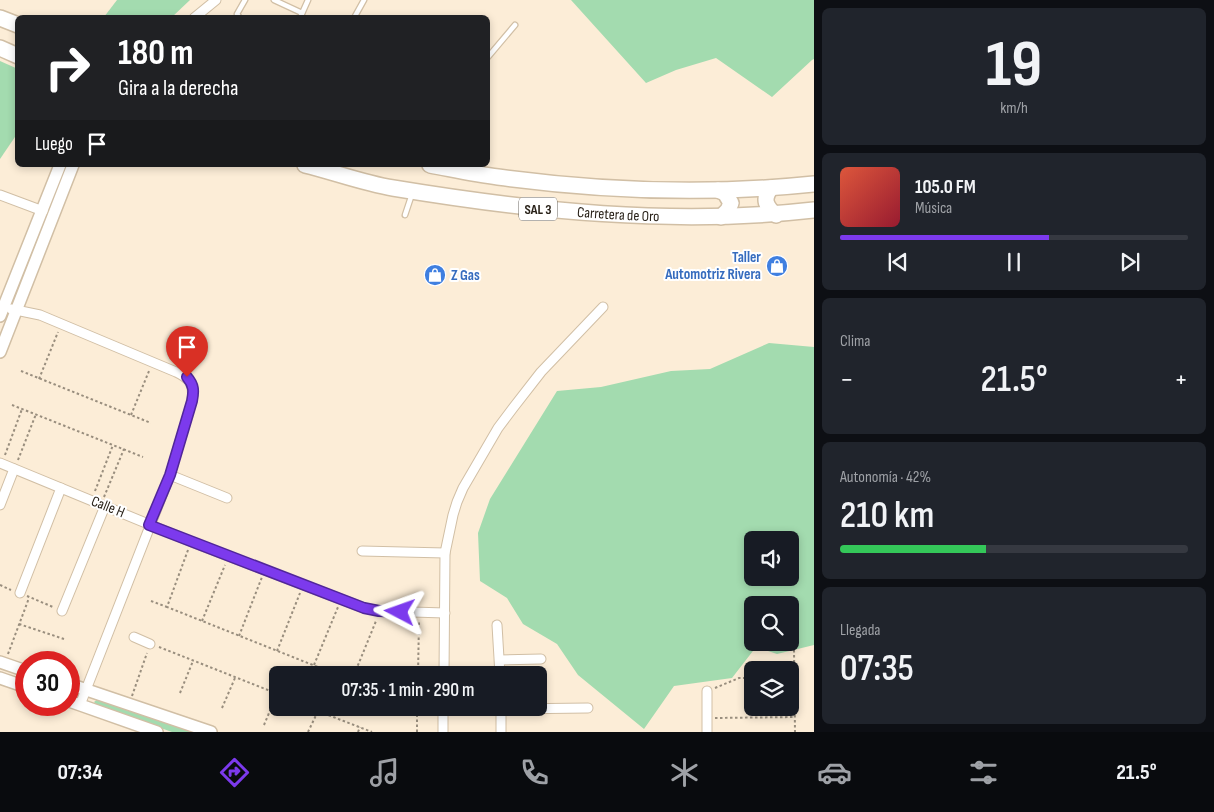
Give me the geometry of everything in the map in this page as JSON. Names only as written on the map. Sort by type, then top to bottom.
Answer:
[{"type":"highway","points":[[0,18],[15,24]]},
{"type":"highway","points":[[0,48],[15,55]]},
{"type":"highway","name":"Carretera de Oro","points":[[312,167],[391,188],[498,204],[564,211],[646,217],[720,217],[814,210]]},
{"type":"highway","name":"Carretera de Oro","points":[[441,167],[497,177],[651,190],[718,190],[814,184]]},
{"type":"highway","points":[[771,188],[765,203],[776,214]]},
{"type":"highway","points":[[718,190],[725,193],[731,203],[728,210],[720,217]]},
{"type":"street","points":[[198,15],[216,0]]},
{"type":"street","points":[[59,167],[2,311],[16,310],[40,315],[187,377],[192,383],[194,390],[170,475],[86,689],[80,696]]},
{"type":"street","points":[[0,352],[72,167]]},
{"type":"street","points":[[0,195],[43,211]]},
{"type":"street","points":[[444,666],[445,553],[452,515],[463,488],[498,428],[541,372],[603,307]]},
{"type":"street","name":"Calle H","points":[[1,464],[149,525],[364,608],[380,612],[445,614]]},
{"type":"street","points":[[0,505],[14,469]]},
{"type":"street","points":[[170,475],[227,498]]},
{"type":"street","points":[[20,593],[61,488]]},
{"type":"street","points":[[62,611],[103,505]]},
{"type":"street","points":[[362,551],[445,553]]},
{"type":"street","points":[[497,625],[500,666]]},
{"type":"street","points":[[134,637],[150,644]]},
{"type":"street","points":[[500,660],[541,660]]},
{"type":"street","points":[[2,663],[15,667]]},
{"type":"street","points":[[0,678],[15,683]]},
{"type":"street","points":[[80,687],[211,732]]},
{"type":"street","points":[[707,691],[707,732]]},
{"type":"street","points":[[80,705],[157,732]]},
{"type":"street","points":[[547,708],[588,708]]},
{"type":"street","points":[[443,732],[444,716]]},
{"type":"street","points":[[500,716],[501,732]]},
{"type":"lane","points":[[238,15],[238,10],[245,0]]},
{"type":"lane","points":[[274,0],[301,15],[308,0]]},
{"type":"lane","points":[[356,15],[364,0]]},
{"type":"lane","points":[[490,55],[516,24]]},
{"type":"lane","points":[[405,215],[414,190]]},
{"type":"path","points":[[39,379],[61,324]]},
{"type":"path","points":[[131,415],[152,362]]},
{"type":"path","points":[[20,371],[151,423]]},
{"type":"path","points":[[12,405],[143,457]]},
{"type":"path","points":[[1,464],[22,409]]},
{"type":"path","points":[[14,469],[36,414]]},
{"type":"path","points":[[91,500],[113,445]]},
{"type":"path","points":[[103,505],[124,449]]},
{"type":"path","points":[[166,607],[192,542]]},
{"type":"path","points":[[202,621],[229,556]]},
{"type":"path","points":[[239,636],[265,570]]},
{"type":"path","points":[[0,585],[62,611]]},
{"type":"path","points":[[277,651],[304,585]]},
{"type":"path","points":[[2,663],[29,597]]},
{"type":"path","points":[[151,600],[314,665],[341,599]]},
{"type":"path","points":[[358,666],[380,612]]},
{"type":"path","points":[[418,666],[419,613]]},
{"type":"path","points":[[18,624],[64,640]]},
{"type":"path","points":[[129,704],[150,644],[269,691]]},
{"type":"path","points":[[180,693],[193,661]]},
{"type":"path","points":[[222,708],[235,678]]},
{"type":"path","points":[[707,691],[739,678],[744,678]]},
{"type":"path","points":[[264,725],[269,713]]},
{"type":"path","points":[[308,732],[316,716]]},
{"type":"path","points":[[331,716],[372,732]]},
{"type":"path","points":[[417,716],[417,732]]},
{"type":"path","points":[[707,718],[795,717],[795,732]]},
{"type":"path","points":[[358,732],[360,727]]},
{"type":"green space","points":[[117,0],[190,0],[174,15],[106,15]]},
{"type":"green space","points":[[571,0],[814,0],[814,59],[772,97],[716,58],[676,70],[646,83]]},
{"type":"green space","points":[[0,61],[15,68],[15,137],[0,159]]},
{"type":"green space","points":[[769,343],[814,347],[814,645],[799,649],[799,596],[744,596],[744,651],[753,651],[732,678],[674,686],[644,729],[578,675],[557,644],[523,624],[507,598],[480,581],[478,533],[490,499],[557,391],[601,387],[671,371],[710,369]]},
{"type":"green space","points":[[768,651],[789,651],[777,654]]},
{"type":"green space","points":[[98,699],[193,732],[172,732],[98,706],[94,702]]},
{"type":"place","name":"Taller Automotriz Rivera","points":[[777,266]]},
{"type":"place","name":"Z Gas","points":[[435,275]]},
{"type":"route","points":[[187,377],[192,383],[194,390],[192,401],[170,475],[149,525],[364,608],[400,612]]}]
